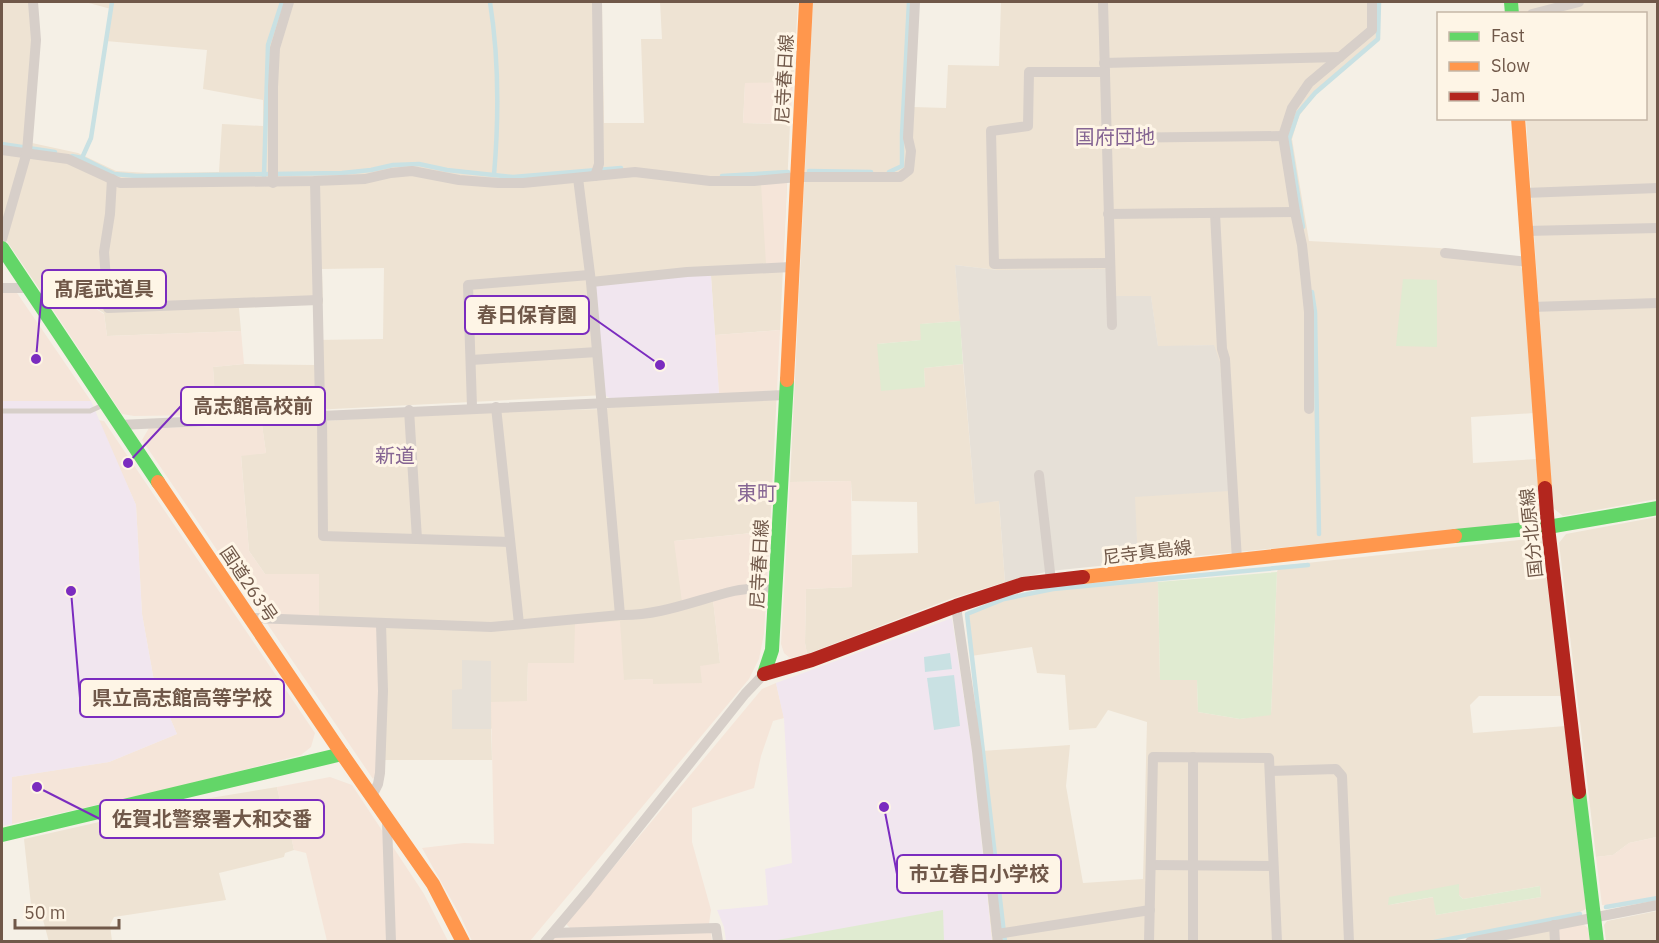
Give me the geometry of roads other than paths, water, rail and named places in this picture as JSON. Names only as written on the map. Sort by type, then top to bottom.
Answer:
[{"type":"main road","name":"尼寺春日線","points":[[764,674],[772,650],[776,587],[790,267],[798,177],[806,2]]},
{"type":"main road","name":"国分北原線","points":[[1518,120],[1548,527],[1597,942]]},
{"type":"main road","name":"国道263号","points":[[2,248],[105,405],[433,884],[463,942]]},
{"type":"main road","name":"尼寺真島線","points":[[764,674],[812,660],[956,606],[1023,584],[1393,542],[1548,527],[1658,508]]},
{"type":"main road","points":[[2,835],[342,754]]},
{"type":"street","points":[[2,239],[28,147],[36,40],[33,2]]},
{"type":"street","points":[[273,183],[275,48],[289,2]]},
{"type":"street","points":[[595,176],[599,164],[597,2]]},
{"type":"street","points":[[2,150],[28,147],[68,159],[120,183],[259,181],[273,183],[365,179],[412,171],[459,180],[498,183],[524,183],[635,172],[710,181],[754,181],[798,177],[900,177],[909,170],[911,151],[908,138],[915,2]]},
{"type":"street","points":[[1103,2],[1112,325]]},
{"type":"street","points":[[1309,409],[1310,312],[1302,245],[1283,135],[1292,108],[1309,83],[1372,30],[1372,2]]},
{"type":"street","points":[[1540,12],[1579,2]]},
{"type":"street","points":[[1110,263],[993,264],[991,131],[1028,126],[1029,72],[1341,57]]},
{"type":"street","points":[[1106,138],[1283,135]]},
{"type":"street","points":[[578,178],[590,278],[620,615]]},
{"type":"street","points":[[112,179],[110,214],[104,252],[108,308],[318,300]]},
{"type":"street","points":[[315,181],[323,536],[510,542]]},
{"type":"street","points":[[1522,193],[1658,188]]},
{"type":"street","points":[[1108,214],[1295,212]]},
{"type":"street","points":[[1215,213],[1237,560]]},
{"type":"street","points":[[1525,231],[1658,228]]},
{"type":"street","points":[[1445,253],[1528,262]]},
{"type":"street","points":[[472,408],[468,285],[790,267]]},
{"type":"street","points":[[2,288],[27,288]]},
{"type":"street","points":[[1531,307],[1658,303]]},
{"type":"street","points":[[471,360],[597,352]]},
{"type":"street","points":[[118,424],[786,394]]},
{"type":"street","points":[[496,407],[519,624]]},
{"type":"street","points":[[409,411],[417,539]]},
{"type":"street","points":[[1039,475],[1051,581]]},
{"type":"street","points":[[251,618],[480,627],[620,615],[639,616],[738,591],[776,587]]},
{"type":"street","points":[[956,606],[977,751],[998,938],[1009,932],[1150,910]]},
{"type":"street","points":[[372,796],[380,773],[383,692],[381,624]]},
{"type":"street","name":"尼寺春日線","points":[[549,937],[745,694],[764,674]]},
{"type":"street","points":[[1149,942],[1153,757],[1193,757],[1269,758],[1277,942]]},
{"type":"street","points":[[1193,757],[1193,942]]},
{"type":"street","points":[[1270,771],[1336,769],[1342,776],[1349,942]]},
{"type":"street","points":[[387,818],[392,942]]},
{"type":"street","points":[[1151,865],[1273,866]]},
{"type":"street","points":[[1470,942],[1658,905]]},
{"type":"street","points":[[1554,925],[1555,942]]},
{"type":"street","points":[[549,937],[716,928],[718,942]]},
{"type":"lane","points":[[2,411],[90,411],[105,405]]},
{"type":"water","points":[[950,653],[952,669],[925,672],[924,657]]},
{"type":"water","points":[[954,675],[960,726],[934,730],[927,678]]},
{"type":"waterway","points":[[82,158],[91,138],[112,2]]},
{"type":"waterway","points":[[264,176],[268,45],[282,2]]},
{"type":"waterway","points":[[490,2],[497,88],[494,175]]},
{"type":"waterway","points":[[889,172],[902,166],[909,2]]},
{"type":"waterway","points":[[1303,227],[1289,139],[1298,113],[1315,93],[1378,39],[1379,2]]},
{"type":"waterway","points":[[2,144],[55,152]]},
{"type":"waterway","points":[[72,156],[82,158],[114,174],[137,176],[342,173],[393,165],[419,164],[447,170],[513,177],[621,168]]},
{"type":"waterway","points":[[809,171],[871,172]]},
{"type":"waterway","points":[[722,176],[788,172]]},
{"type":"waterway","points":[[1312,292],[1315,312],[1319,534]]},
{"type":"waterway","points":[[1005,942],[967,614],[1004,599],[1053,589],[1308,565]]},
{"type":"waterway","points":[[1606,907],[1658,898]]},
{"type":"waterway","points":[[1434,942],[1580,914]]},
{"type":"place","name":"髙尾武道具","points":[[36,359]]},
{"type":"place","name":"春日保育園","points":[[660,365]]},
{"type":"place","name":"高志館高校前","points":[[128,463]]},
{"type":"place","name":"県立高志館高等学校","points":[[71,591]]},
{"type":"place","name":"佐賀北警察署大和交番","points":[[37,787]]},
{"type":"place","name":"市立春日小学校","points":[[884,807]]},
{"type":"district","name":"国府団地","points":[[1115,136]]},
{"type":"district","name":"新道","points":[[395,455]]},
{"type":"district","name":"東町","points":[[757,492]]}]
